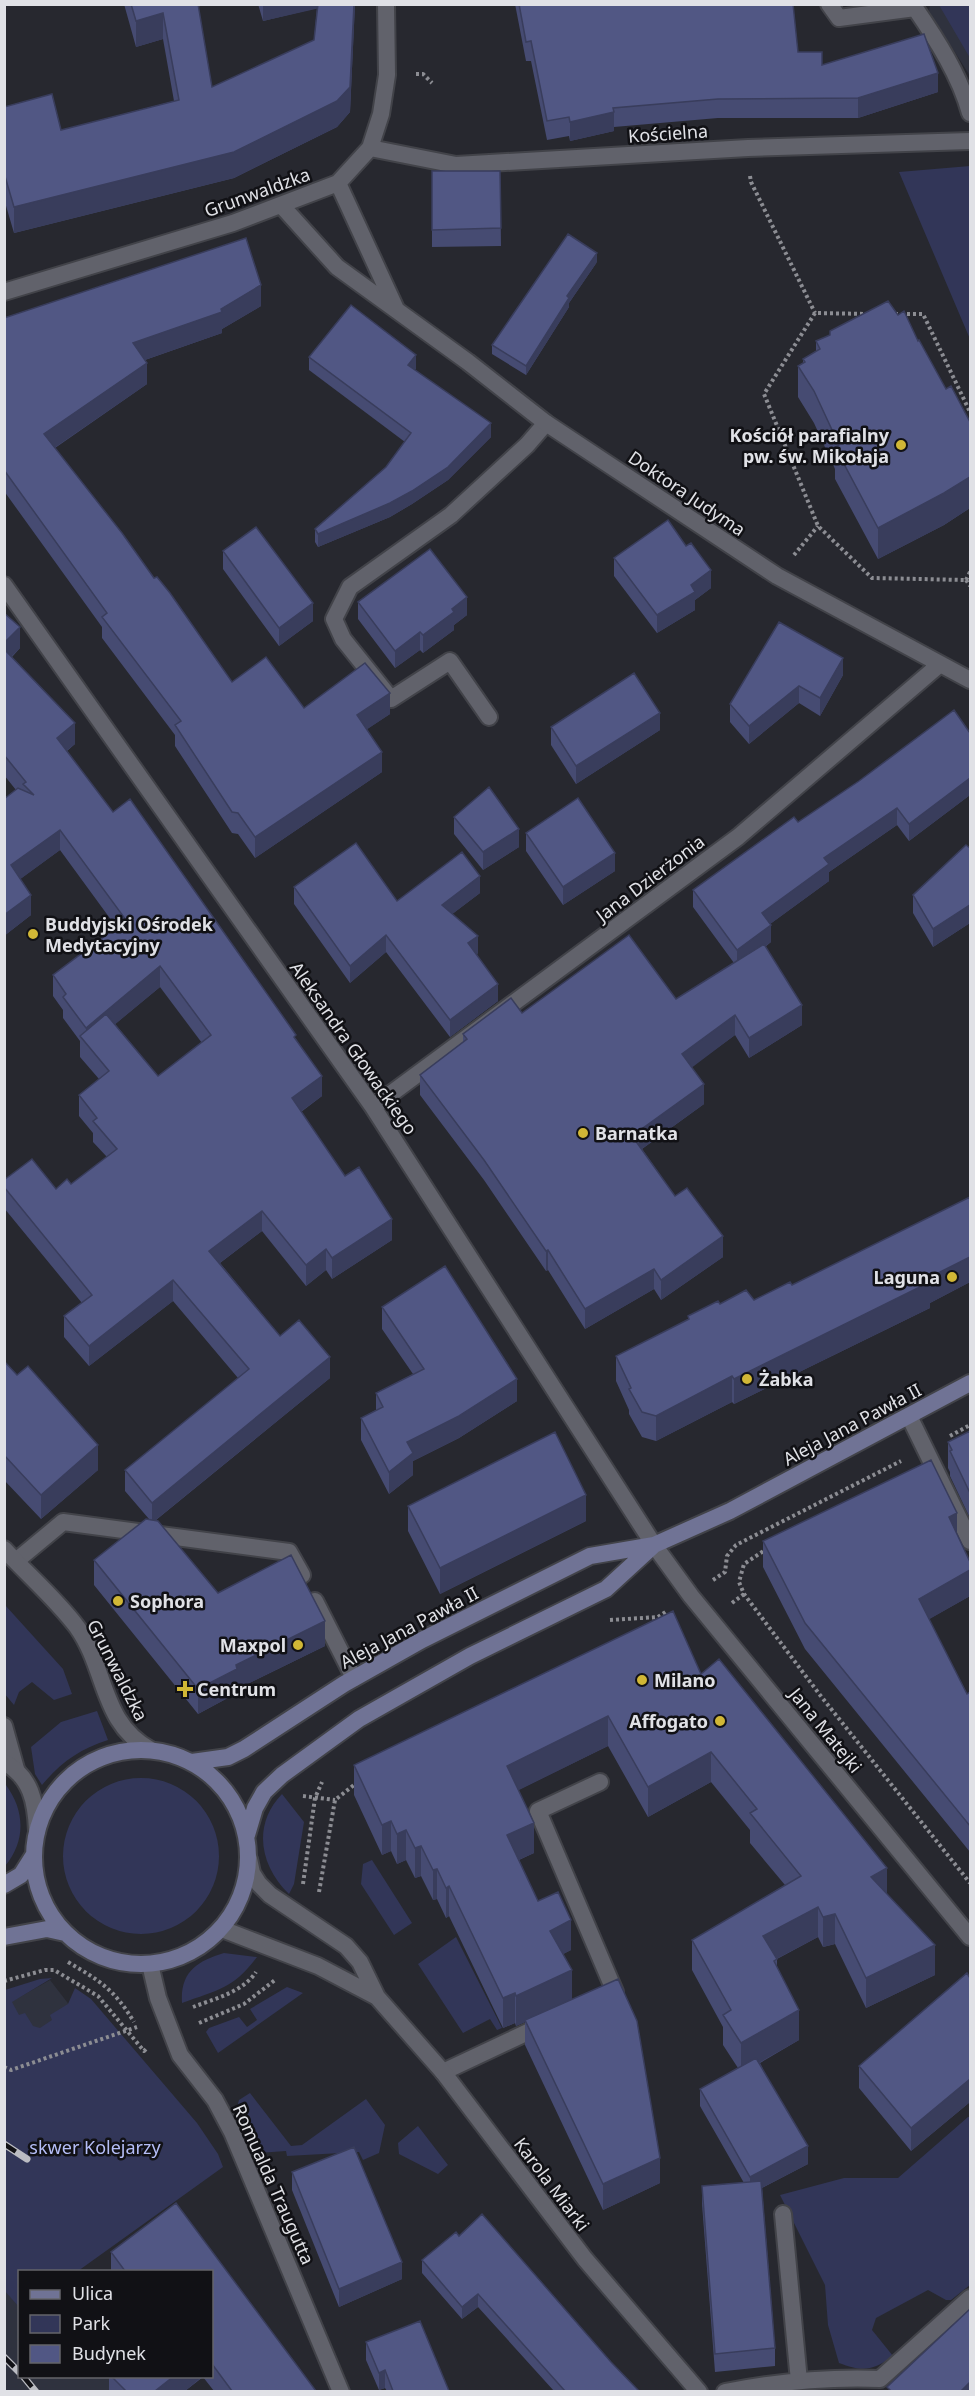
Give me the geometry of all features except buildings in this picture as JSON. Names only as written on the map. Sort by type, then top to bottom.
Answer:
[{"type":"main road","name":"Aleja Jana Pawła II","points":[[192,1762],[228,1757],[354,1678],[422,1640],[590,1556],[654,1545],[730,1511],[970,1383]]},
{"type":"main road","name":"Aleja Jana Pawła II","points":[[247,1836],[255,1808],[264,1792],[282,1775],[359,1719],[470,1656],[606,1588],[654,1545]]},
{"type":"main road","points":[[126,1750],[152,1750],[174,1754],[192,1762],[213,1776],[228,1793],[239,1811],[247,1836],[249,1859],[245,1886],[237,1907],[222,1929],[200,1947],[176,1959],[137,1965],[111,1960],[86,1950],[65,1933],[44,1904],[37,1884],[33,1856],[37,1831],[46,1806],[58,1789],[77,1771],[108,1755],[126,1750]]},
{"type":"main road","points":[[4,1885],[21,1875],[33,1856]]},
{"type":"main road","points":[[4,1937],[47,1929],[65,1933]]},
{"type":"street","name":"Grunwaldzka","points":[[4,292],[282,206],[338,183],[370,148],[381,114],[387,75],[386,4]]},
{"type":"street","points":[[829,4],[839,18],[915,8],[965,94],[970,113]]},
{"type":"street","name":"Kościelna","points":[[370,148],[456,165],[748,148],[970,141]]},
{"type":"street","points":[[338,183],[397,313]]},
{"type":"street","name":"Doktora Judyma","points":[[282,206],[337,267],[397,313],[468,362],[546,423],[777,576],[970,680]]},
{"type":"street","points":[[489,717],[450,661],[391,699],[343,639],[334,619],[350,587],[451,515],[528,445],[546,423]]},
{"type":"street","name":"Aleksandra Głowackiego","points":[[4,585],[373,1107],[654,1545]]},
{"type":"street","name":"Jana Dzierżonia","points":[[373,1107],[738,837],[939,664]]},
{"type":"street","points":[[909,1416],[970,1541]]},
{"type":"street","points":[[10,1555],[63,1522],[290,1552],[354,1678]]},
{"type":"street","name":"Jana Matejki","points":[[654,1545],[691,1596],[970,1937]]},
{"type":"street","name":"Grunwaldzka","points":[[10,1555],[77,1628],[88,1646],[117,1719],[137,1742],[152,1750]]},
{"type":"street","points":[[4,1726],[10,1765],[34,1796],[37,1831]]},
{"type":"street","points":[[593,2002],[615,1992],[538,1811],[600,1782]]},
{"type":"street","name":"Karola Miarki","points":[[249,1859],[252,1873],[258,1884],[270,1895],[346,1946],[360,1962],[377,1997],[443,2072],[585,2259],[699,2391]]},
{"type":"street","name":"Karola Miarki","points":[[222,1929],[318,1966],[377,1997]]},
{"type":"street","name":"Romualda Traugutta","points":[[150,1964],[158,1998],[171,2035],[180,2055],[215,2100],[232,2132],[341,2391]]},
{"type":"street","points":[[443,2072],[561,2017]]},
{"type":"street","points":[[783,2214],[799,2381]]},
{"type":"street","points":[[725,2391],[799,2381],[880,2379],[970,2298]]},
{"type":"path","points":[[748,148],[751,182],[816,313]]},
{"type":"path","points":[[816,313],[875,314]]},
{"type":"path","points":[[816,313],[764,394],[818,526],[872,578],[966,580]]},
{"type":"path","points":[[887,314],[923,314],[970,412]]},
{"type":"path","points":[[777,576],[818,526]]},
{"type":"path","points":[[966,580],[970,572]]},
{"type":"path","points":[[966,580],[970,586]]},
{"type":"path","points":[[602,1621],[658,1617],[725,1572],[727,1556],[736,1545],[970,1425]]},
{"type":"path","points":[[768,1548],[744,1564],[740,1582],[744,1594],[820,1695],[970,1883]]},
{"type":"path","points":[[710,1619],[744,1594]]},
{"type":"path","points":[[299,1892],[302,1886],[315,1798],[323,1779]]},
{"type":"path","points":[[316,1900],[335,1800],[351,1785],[362,1780]]},
{"type":"path","points":[[297,1795],[335,1800]]},
{"type":"path","points":[[67,1962],[104,1983],[123,2004],[137,2027]]},
{"type":"path","points":[[184,2011],[228,1993],[251,1980],[260,1966]]},
{"type":"path","points":[[4,1981],[45,1970],[54,1970],[90,1989],[144,2051],[151,2044]]},
{"type":"path","points":[[189,2027],[244,2004],[280,1975]]},
{"type":"path","points":[[4,2067],[11,2070],[143,2025]]},
{"type":"shaded area","points":[[930,5],[970,5],[970,76],[929,11]]},
{"type":"shaded area","points":[[50,1980],[77,2015],[30,2053],[4,2006]]},
{"type":"shaded area","points":[[4,2288],[18,2305],[18,2378],[162,2378],[173,2391],[5,2391]]},
{"type":"green space","points":[[939,5],[970,5],[970,58]]},
{"type":"green space","points":[[970,166],[970,339],[899,172]]},
{"type":"green space","points":[[5,1605],[63,1669],[72,1694],[54,1700],[32,1682],[19,1692],[14,1705],[4,1693]]},
{"type":"green space","points":[[97,1711],[108,1740],[72,1757],[42,1785],[35,1774],[31,1747],[61,1722]]},
{"type":"green space","points":[[141,1778],[171,1784],[196,1801],[213,1826],[219,1856],[213,1886],[196,1911],[171,1928],[141,1934],[111,1928],[86,1911],[69,1886],[63,1856],[69,1826],[86,1801],[111,1784]]},
{"type":"green space","points":[[6,1785],[20,1815],[20,1836],[5,1866]]},
{"type":"green space","points":[[282,1794],[304,1822],[294,1884],[289,1894],[271,1871],[263,1845],[266,1819],[272,1806]]},
{"type":"green space","points":[[372,1860],[412,1923],[394,1935],[361,1884],[363,1864]]},
{"type":"green space","points":[[456,1937],[502,2028],[497,2030],[490,2019],[463,2033],[418,1964]]},
{"type":"green space","points":[[224,1953],[257,1957],[240,1976],[224,1987],[182,2003],[184,1983],[192,1969]]},
{"type":"green space","name":"skwer Kolejarzy","points":[[52,1978],[12,2002],[19,2015],[25,2013],[33,2026],[40,2028],[52,2020],[50,2015],[68,2004],[75,1988],[91,1999],[197,2123],[218,2154],[223,2167],[79,2270],[18,2270],[18,2306],[4,2290],[5,1990],[40,1979]]},
{"type":"green space","points":[[287,1987],[303,1993],[218,2053],[206,2032],[209,2028],[239,2017],[247,2027],[257,2020],[250,2009]]},
{"type":"green space","points":[[250,2093],[291,2146],[302,2145],[366,2099],[385,2125],[379,2153],[363,2160],[359,2152],[287,2156],[286,2151],[258,2153],[237,2107],[239,2100]]},
{"type":"green space","points":[[970,2117],[970,2285],[951,2300],[946,2300],[928,2290],[876,2318],[872,2330],[893,2356],[886,2361],[867,2369],[839,2363],[828,2325],[825,2285],[780,2195],[844,2178],[898,2178]]},
{"type":"green space","points":[[418,2126],[448,2165],[438,2174],[399,2154],[398,2143]]},
{"type":"railway","points":[[4,2144],[27,2159]]},
{"type":"railway","points":[[4,2357],[18,2371]]},
{"type":"railway","points":[[25,2378],[36,2392]]},
{"type":"place","name":"Kościół parafialny pw. św. Mikołaja","points":[[901,445]]},
{"type":"place","name":"Buddyjski Ośrodek Medytacyjny","points":[[33,934]]},
{"type":"place","name":"Barnatka","points":[[583,1133]]},
{"type":"place","name":"Laguna","points":[[952,1277]]},
{"type":"place","name":"Żabka","points":[[747,1379]]},
{"type":"place","name":"Sophora","points":[[118,1601]]},
{"type":"place","name":"Maxpol","points":[[298,1645]]},
{"type":"place","name":"Milano","points":[[642,1680]]},
{"type":"place","name":"Centrum","points":[[185,1689]]},
{"type":"place","name":"Affogato","points":[[720,1721]]}]
